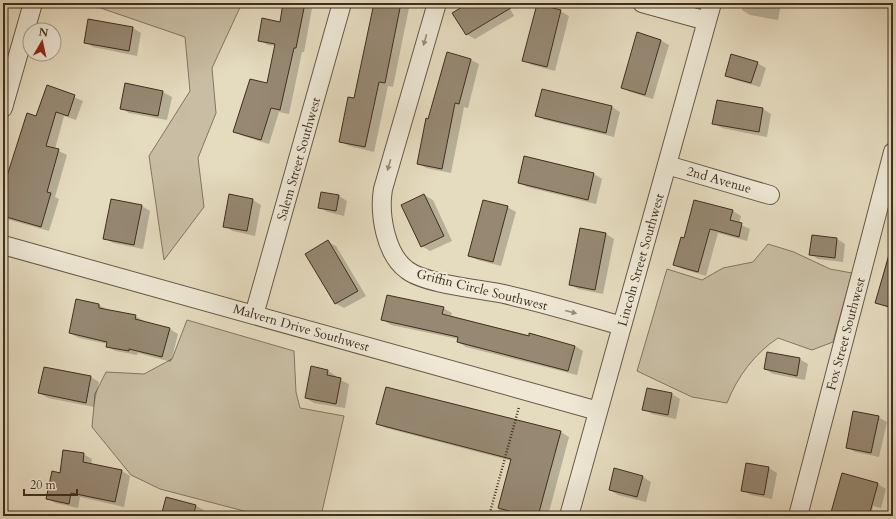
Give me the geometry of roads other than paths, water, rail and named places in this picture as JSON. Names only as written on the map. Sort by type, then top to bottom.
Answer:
[{"type":"street","points":[[3,108],[33,3]]},
{"type":"street","name":"Salem Street Southwest","points":[[254,315],[342,3]]},
{"type":"street","name":"Griffin Circle Southwest","points":[[437,3],[382,189],[380,203],[381,218],[396,259],[407,270],[423,278],[505,294],[622,326]]},
{"type":"street","points":[[642,3],[707,21]]},
{"type":"street","name":"Lincoln Street Southwest","points":[[569,516],[712,3]]},
{"type":"street","name":"Fox Street Southwest","points":[[798,516],[893,152]]},
{"type":"street","name":"2nd Avenue","points":[[667,165],[770,195]]},
{"type":"street","name":"Malvern Drive Southwest","points":[[3,245],[598,411]]}]
